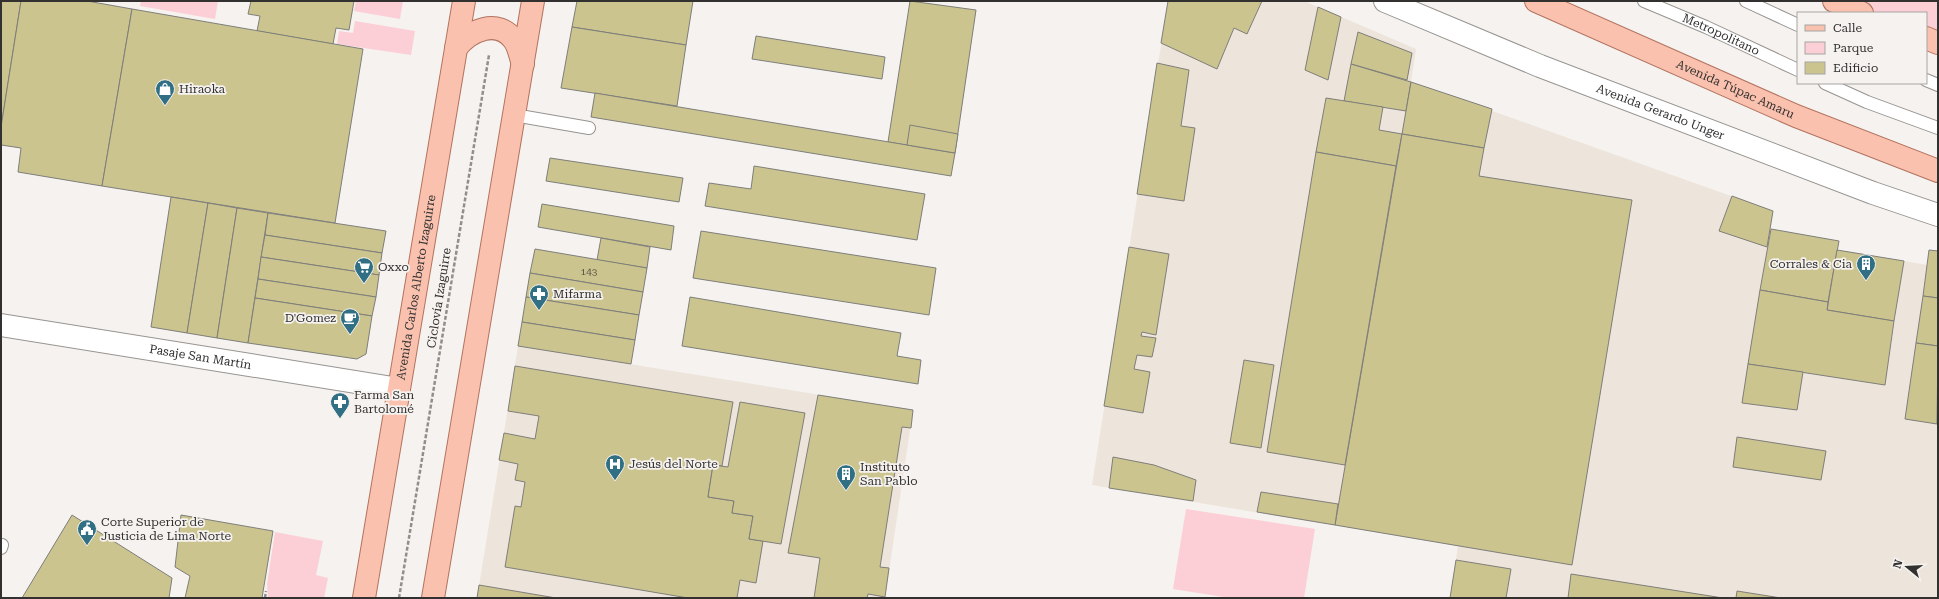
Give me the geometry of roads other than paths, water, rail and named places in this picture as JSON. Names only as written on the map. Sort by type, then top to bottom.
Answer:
[{"type":"main road","name":"Avenida Carlos Alberto Izaguirre","points":[[364,598],[464,1]]},
{"type":"main road","points":[[433,598],[533,1]]},
{"type":"main road","name":"Avenida Túpac Amaru","points":[[1536,1],[1796,116],[1938,171]]},
{"type":"main road","points":[[1834,1],[1860,12]]},
{"type":"main road","points":[[456,48],[471,34],[483,29],[500,29],[514,40],[523,64]]},
{"type":"main road","points":[[1927,38],[1938,43]]},
{"type":"street","name":"Avenida Gerardo Unger","points":[[1385,1],[1540,66],[1873,193],[1938,215]]},
{"type":"street","name":"Pasaje San Martín","points":[[1,325],[399,389]]},
{"type":"lane","name":"Metropolitano","points":[[1644,1],[1706,27],[1797,70]]},
{"type":"lane","points":[[1746,1],[1797,24]]},
{"type":"lane","points":[[1927,80],[1938,85]]},
{"type":"lane","points":[[1827,84],[1867,102],[1938,128]]},
{"type":"lane","points":[[514,115],[589,128]]},
{"type":"place","name":"Hiraoka","points":[[165,106]]},
{"type":"place","name":"Corrales & Cia","points":[[1866,281]]},
{"type":"place","name":"Oxxo","points":[[364,284]]},
{"type":"place","name":"Mifarma","points":[[539,311]]},
{"type":"place","name":"D'Gomez","points":[[350,335]]},
{"type":"place","name":"Farma San Bartolomé","points":[[340,419]]},
{"type":"place","name":"Jesús del Norte","points":[[615,481]]},
{"type":"place","name":"Instituto San Pablo","points":[[846,491]]},
{"type":"place","name":"Corte Superior de Justicia de Lima Norte","points":[[87,546]]}]
